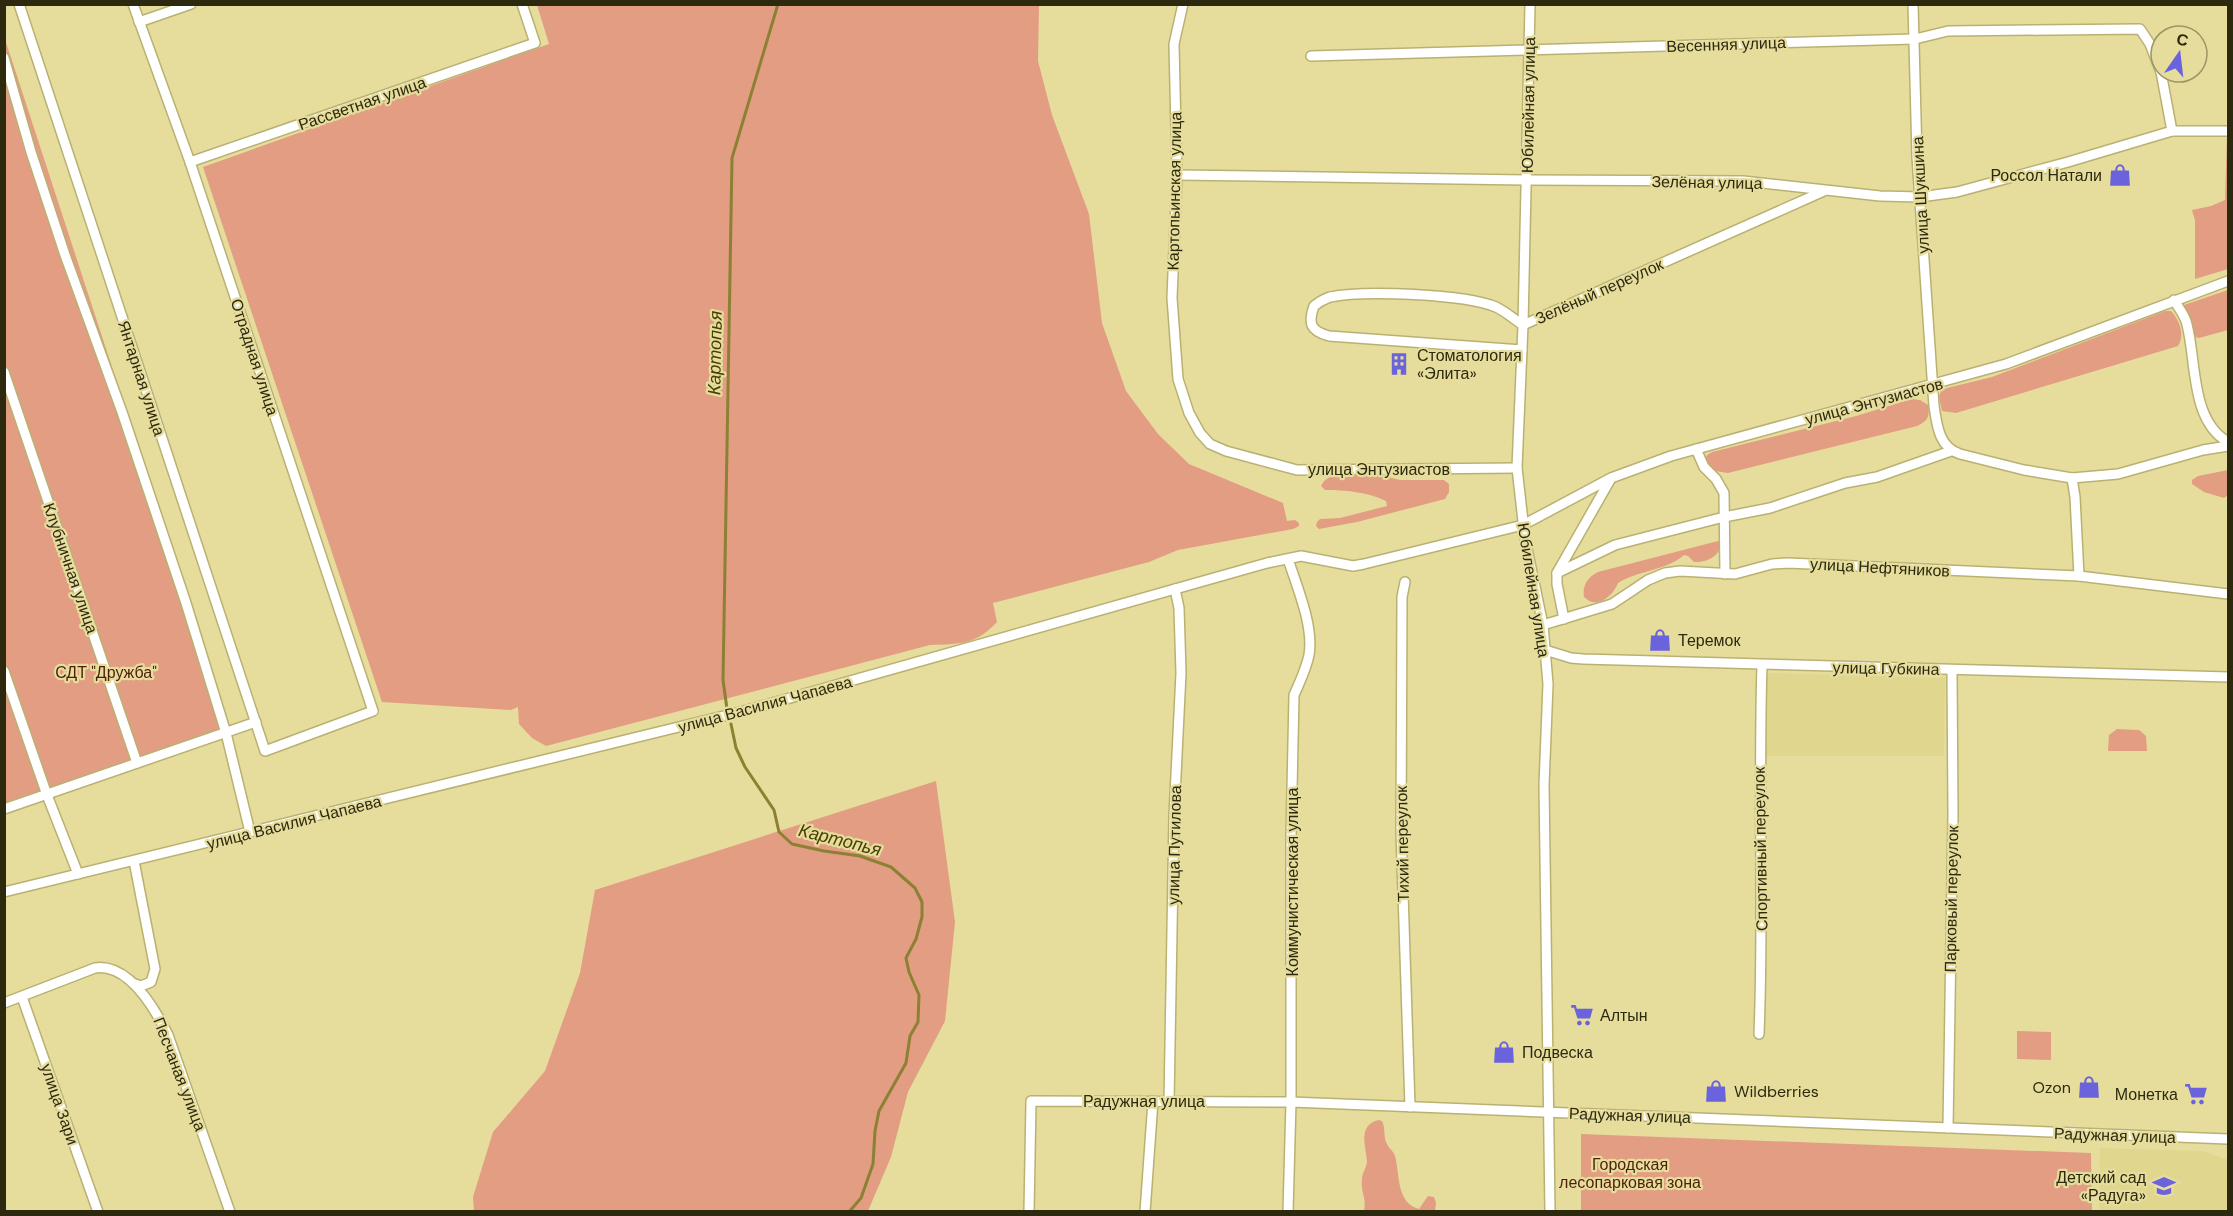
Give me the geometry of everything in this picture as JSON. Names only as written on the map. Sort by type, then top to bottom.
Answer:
[{"type":"street","name":"Янтарная улица","points":[[19,4],[266,751]]},
{"type":"street","name":"Отрадная улица","points":[[133,4],[190,162],[373,711],[266,751]]},
{"type":"street","points":[[139,22],[191,4]]},
{"type":"street","name":"Рассветная улица","points":[[190,162],[535,44],[522,4]]},
{"type":"street","name":"Картопьинская улица","points":[[1178,379],[1172,298],[1177,175],[1174,44],[1183,4]]},
{"type":"street","name":"Юбилейная улица","points":[[1530,4],[1523,325],[1517,468],[1523,525],[1543,625],[1548,684],[1544,796],[1550,1212]]},
{"type":"street","name":"улица Шукшина","points":[[1913,4],[1917,157],[1932,386],[1940,435],[1951,451]]},
{"type":"street","name":"Весенняя улица","points":[[1311,56],[1915,39],[1948,31],[2140,29],[2149,42]]},
{"type":"street","name":"Янтарная улица","points":[[4,58],[65,255],[148,489],[226,733],[250,832]]},
{"type":"street","points":[[2163,84],[2172,131]]},
{"type":"street","name":"Зелёная улица","points":[[1177,175],[1743,181],[1880,196],[1920,197],[1957,192],[2172,131],[2229,131]]},
{"type":"street","name":"Зелёный переулок","points":[[1522,350],[1329,336],[1313,328],[1310,318],[1314,306],[1328,297],[1350,294],[1434,296],[1495,307],[1523,325],[1826,190]]},
{"type":"street","name":"улица Энтузиастов","points":[[1523,525],[1611,478],[1696,449],[2006,364],[2229,281]]},
{"type":"street","points":[[2174,300],[2186,321],[2195,378],[2203,409],[2219,436],[2229,442]]},
{"type":"street","name":"Клубничная улица","points":[[4,372],[137,763]]},
{"type":"street","name":"улица Энтузиастов","points":[[1178,379],[1189,413],[1200,433],[1210,444],[1226,451],[1297,470],[1517,468]]},
{"type":"street","points":[[1557,573],[1615,545],[1724,517],[1770,508],[1845,483],[1877,477],[1951,451],[2025,470],[2072,478],[2118,474],[2203,450],[2229,446]]},
{"type":"street","points":[[1696,449],[1704,467],[1721,486],[1724,493],[1725,574]]},
{"type":"street","points":[[1564,619],[1557,573],[1611,478]]},
{"type":"street","points":[[2072,478],[2079,576]]},
{"type":"street","name":"улица Василия Чапаева","points":[[4,892],[744,711],[1288,559],[1301,556],[1353,566],[1523,525]]},
{"type":"street","name":"Коммунистическая улица","points":[[1288,559],[1309,632],[1309,654],[1294,695],[1288,1212]]},
{"type":"street","name":"улица Нефтяников","points":[[1543,625],[1612,604],[1648,580],[1665,573],[1680,571],[1725,574],[1788,563],[2079,576],[2229,594]]},
{"type":"street","name":"Тихий переулок","points":[[1405,582],[1402,597],[1401,832],[1410,1107]]},
{"type":"street","name":"улица Путилова","points":[[1169,1102],[1174,816],[1181,673],[1179,608],[1174,589]]},
{"type":"street","name":"улица Губкина","points":[[1545,650],[1571,658],[2229,677]]},
{"type":"street","name":"Спортивный переулок","points":[[1760,1034],[1762,665]]},
{"type":"street","name":"Парковый переулок","points":[[1948,1128],[1953,815],[1952,670]]},
{"type":"street","points":[[4,671],[47,795],[78,874]]},
{"type":"street","points":[[4,809],[256,722]]},
{"type":"street","points":[[133,984],[141,986],[151,982],[155,969],[135,861]]},
{"type":"street","name":"Песчаная улица","points":[[22,997],[95,968],[104,967],[113,970],[133,984],[150,1002],[168,1035],[230,1212]]},
{"type":"street","points":[[4,1003],[22,997]]},
{"type":"street","name":"улица Зари","points":[[22,997],[98,1212]]},
{"type":"street","name":"Радужная улица","points":[[1029,1212],[1031,1101],[1291,1102],[2229,1139]]},
{"type":"street","points":[[1145,1212],[1153,1101]]},
{"type":"shaded area","points":[[1767,673],[1945,678],[1944,756],[1766,756]]},
{"type":"shaded area","name":"Детский сад «Радуга»","points":[[2100,1148],[2202,1151],[2228,1160],[2228,1211],[2099,1211]]},
{"type":"green space","points":[[537,5],[1039,5],[1038,61],[1052,115],[1089,214],[1102,323],[1126,391],[1158,434],[1189,464],[1283,503],[1287,521],[1295,520],[1299,526],[1178,550],[1149,562],[993,603],[997,622],[982,635],[966,642],[930,645],[546,746],[532,738],[519,724],[518,707],[511,710],[382,702],[203,167],[549,44]]},
{"type":"green space","name":"СДТ \"Дружба\"","points":[[4,36],[232,735],[5,814],[4,814]]},
{"type":"green space","points":[[2227,136],[2228,269],[2195,279],[2195,220],[2192,210],[2225,200]]},
{"type":"green space","points":[[2228,290],[2228,330],[2199,338],[2192,336],[2183,309],[2184,305]]},
{"type":"green space","points":[[2165,311],[2171,311],[2179,324],[2181,337],[2178,346],[1956,413],[1942,411],[1939,397],[1941,391],[1947,388],[1992,377]]},
{"type":"green space","points":[[1912,399],[1920,400],[1928,405],[1927,418],[1917,426],[1728,473],[1715,471],[1705,460],[1712,452],[1856,416]]},
{"type":"green space","points":[[2228,470],[2228,495],[2224,498],[2204,492],[2192,484],[2192,480],[2198,476]]},
{"type":"green space","points":[[1351,473],[1400,480],[1444,480],[1449,484],[1449,492],[1445,499],[1357,522],[1319,529],[1316,526],[1320,519],[1340,518],[1387,506],[1386,501],[1372,495],[1325,490],[1321,486],[1330,477]]},
{"type":"green space","points":[[1720,542],[1719,551],[1708,560],[1694,562],[1684,555],[1669,564],[1634,575],[1618,583],[1604,600],[1594,602],[1584,597],[1586,582],[1598,572]]},
{"type":"green space","points":[[2117,729],[2139,730],[2146,736],[2147,751],[2108,751],[2109,735]]},
{"type":"green space","points":[[936,781],[955,922],[945,1021],[908,1092],[891,1157],[868,1211],[474,1211],[473,1197],[493,1132],[545,1071],[580,973],[595,890]]},
{"type":"green space","points":[[2017,1031],[2051,1032],[2051,1060],[2017,1059]]},
{"type":"green space","points":[[1379,1120],[1383,1124],[1386,1142],[1395,1156],[1400,1187],[1406,1201],[1419,1209],[1428,1196],[1434,1197],[1435,1211],[1364,1211],[1362,1177],[1367,1161],[1364,1137],[1368,1126]]},
{"type":"green space","name":"Городская лесопарковая зона","points":[[1581,1134],[2091,1153],[2092,1211],[1581,1211]]},
{"type":"waterway","name":"Картопья","points":[[727,709],[723,680],[732,158],[778,4]]},
{"type":"waterway","name":"Картопья","points":[[731,724],[736,748],[745,767],[774,810],[779,832],[792,844],[860,856],[891,867],[915,888],[922,902],[922,917],[916,939],[906,958],[909,972],[919,995],[918,1022],[910,1036],[906,1063],[879,1111],[873,1164],[861,1198],[849,1212]]},
{"type":"place","name":"Россол Натали","points":[[2120,175]]},
{"type":"place","name":"Стоматология «Элита»","points":[[1399,364]]},
{"type":"place","name":"Теремок","points":[[1660,640]]},
{"type":"place","name":"Алтын","points":[[1582,1015]]},
{"type":"place","name":"Подвеска","points":[[1504,1052]]},
{"type":"place","name":"Ozon","points":[[2089,1087]]},
{"type":"place","name":"Wildberries","points":[[1716,1091]]},
{"type":"place","name":"Монетка","points":[[2196,1094]]},
{"type":"place","name":"Детский сад «Радуга»","points":[[2164,1186]]}]
